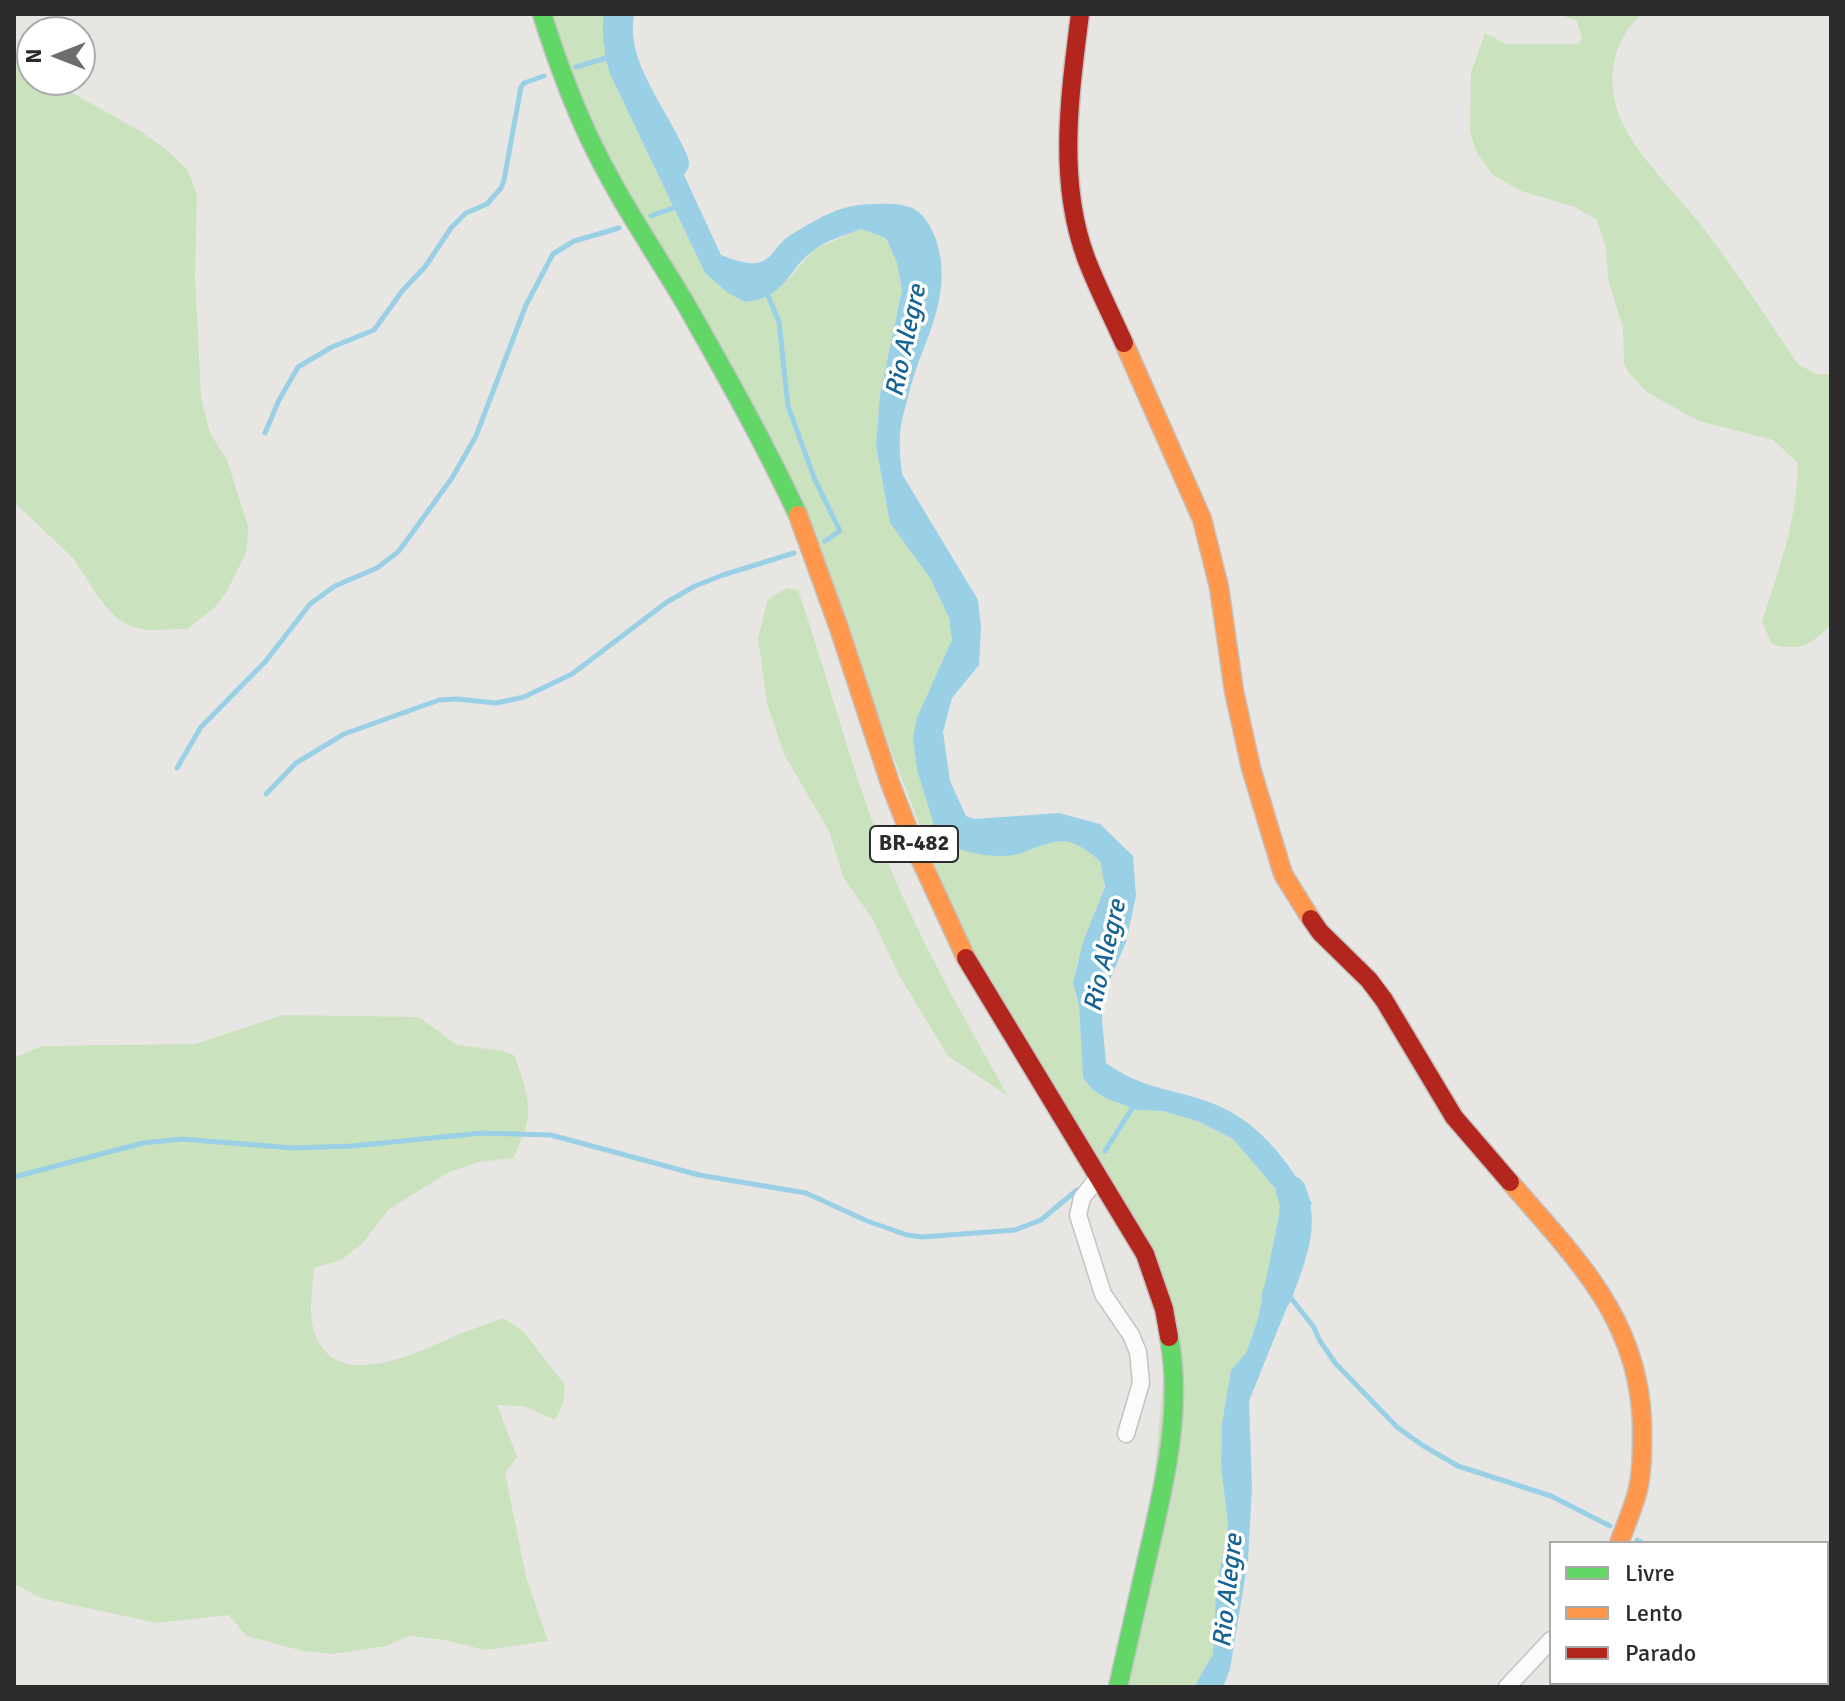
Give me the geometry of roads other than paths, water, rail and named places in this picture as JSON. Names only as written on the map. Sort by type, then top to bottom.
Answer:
[{"type":"main road","name":"BR-482","points":[[542,14],[561,73],[588,135],[620,197],[752,422],[797,514],[839,628],[890,783],[917,852],[963,953],[1145,1254],[1164,1309],[1173,1356],[1172,1432],[1157,1516],[1118,1687]]},
{"type":"main road","points":[[1080,14],[1067,151],[1075,225],[1202,519],[1219,587],[1234,691],[1247,753],[1270,839],[1283,874],[1320,932],[1369,980],[1454,1117],[1568,1250],[1602,1295],[1621,1327],[1635,1365],[1641,1401],[1642,1464],[1636,1496],[1620,1541]]},
{"type":"street","points":[[1099,1176],[1082,1198],[1078,1215],[1103,1294],[1131,1335],[1138,1352],[1141,1383],[1126,1434]]},
{"type":"street","points":[[1507,1687],[1549,1642]]},
{"type":"water","points":[[606,14],[633,14],[630,34],[636,68],[655,125],[677,160],[721,255],[747,263],[761,262],[786,238],[804,227],[831,213],[857,205],[906,206],[920,213],[930,227],[940,255],[941,289],[907,402],[900,447],[902,474],[978,600],[981,627],[979,665],[952,698],[943,732],[950,781],[966,816],[974,819],[1059,813],[1100,824],[1133,856],[1136,896],[1126,942],[1104,994],[1102,1020],[1106,1063],[1132,1078],[1209,1102],[1242,1119],[1282,1157],[1312,1203],[1287,1252],[1295,1269],[1295,1287],[1249,1401],[1252,1487],[1248,1560],[1230,1669],[1223,1687],[1194,1687],[1213,1654],[1216,1591],[1228,1525],[1221,1465],[1222,1423],[1231,1370],[1246,1353],[1258,1319],[1279,1215],[1280,1194],[1233,1139],[1197,1121],[1163,1111],[1138,1110],[1105,1098],[1083,1078],[1079,1005],[1073,983],[1083,942],[1105,887],[1100,861],[1083,848],[1061,841],[1005,856],[976,854],[940,843],[917,770],[913,738],[917,718],[952,640],[949,618],[930,578],[890,523],[876,446],[880,394],[902,290],[897,263],[886,238],[861,229],[814,250],[770,295],[745,302],[728,293],[705,273],[610,74],[605,57]]},
{"type":"waterway","name":"Rio Alegre","points":[[619,14],[618,34],[627,73],[674,163]]},
{"type":"waterway","points":[[576,67],[610,57]]},
{"type":"waterway","points":[[265,433],[298,367],[332,347],[374,330],[403,290],[425,267],[451,228],[466,213],[487,204],[501,188],[521,87],[544,76]]},
{"type":"waterway","points":[[651,216],[676,207]]},
{"type":"waterway","points":[[177,768],[201,727],[265,662],[310,604],[335,586],[377,568],[398,552],[407,540],[452,478],[476,436],[526,305],[553,254],[574,241],[619,228]]},
{"type":"waterway","points":[[767,293],[779,322],[788,406],[815,480],[840,531],[825,541]]},
{"type":"waterway","points":[[266,794],[296,763],[344,734],[439,700],[496,703],[524,697],[572,674],[667,602],[695,586],[794,553]]},
{"type":"waterway","points":[[1105,1151],[1135,1104]]},
{"type":"waterway","points":[[14,1177],[143,1143],[182,1139],[293,1148],[352,1146],[482,1133],[551,1135],[699,1175],[806,1193],[867,1221],[922,1237],[1015,1230],[1041,1220],[1077,1190]]},
{"type":"waterway","name":"Rio Alegre","points":[[1277,1295],[1291,1257],[1296,1231],[1297,1217],[1291,1191]]},
{"type":"waterway","points":[[1287,1293],[1313,1326],[1336,1364],[1397,1427],[1458,1466],[1551,1496],[1610,1526]]}]
